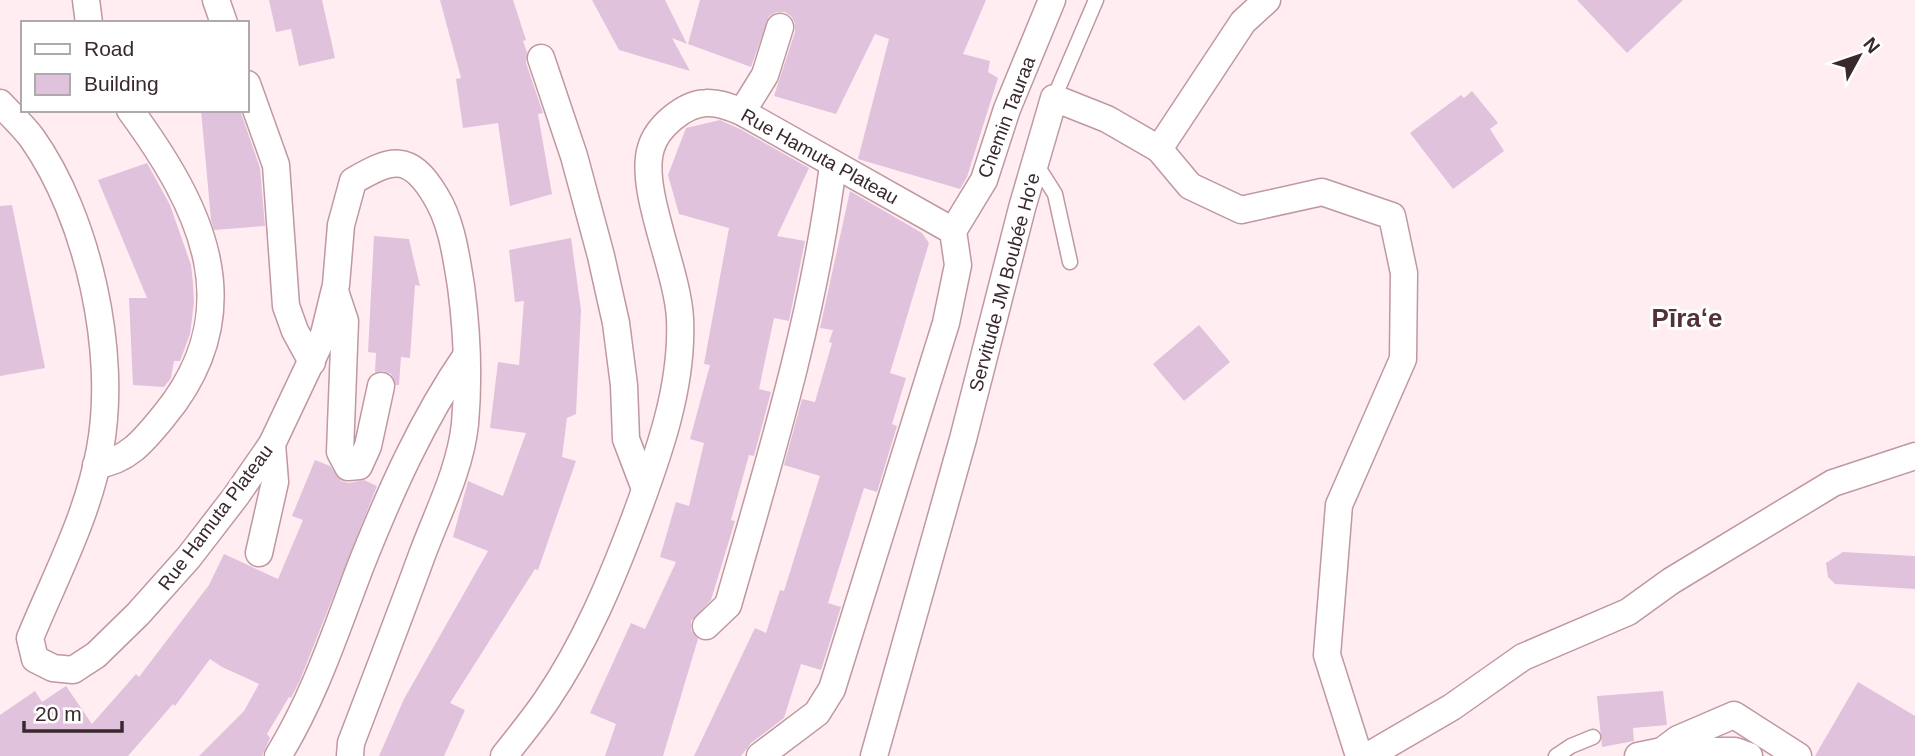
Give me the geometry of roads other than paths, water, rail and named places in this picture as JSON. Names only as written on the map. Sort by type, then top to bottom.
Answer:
[{"type":"street","points":[[86,0],[89,21]]},
{"type":"street","points":[[216,0],[223,21]]},
{"type":"street","name":"Chemin Tauraa","points":[[953,231],[984,180],[1007,110],[1052,0]]},
{"type":"street","points":[[1159,149],[1243,22],[1267,0]]},
{"type":"street","points":[[742,112],[765,75],[780,27]]},
{"type":"street","points":[[541,58],[573,156],[601,256],[616,323],[624,385],[626,439],[645,489]]},
{"type":"street","points":[[248,87],[276,165],[286,306],[295,331],[312,362]]},
{"type":"street","points":[[1054,98],[1107,119],[1159,149],[1190,186],[1241,210],[1322,192],[1392,216],[1404,273],[1403,359],[1339,505],[1327,655],[1359,756]]},
{"type":"street","name":"Servitude JM Boubée Ho'e","points":[[874,756],[963,439],[1054,98]]},
{"type":"street","name":"Rue Hamuta Plateau","points":[[0,103],[32,138],[65,197],[88,260],[100,325],[105,393],[100,449],[83,513],[30,638],[35,659],[53,668],[73,670],[96,655],[138,614],[189,557],[272,444],[324,334],[335,291],[341,225],[353,181],[381,165],[401,163],[422,175],[437,198],[455,247],[464,309],[465,425],[452,481],[351,743],[349,756]]},
{"type":"street","name":"Rue Hamuta Plateau","points":[[504,756],[547,701],[583,640],[617,565],[667,421],[677,366],[680,320],[675,281],[647,173],[651,146],[663,127],[683,111],[705,103],[730,107],[774,129],[953,231]]},
{"type":"street","points":[[96,464],[114,463],[143,441],[178,399],[195,367],[209,324],[211,278],[198,223],[165,161],[131,112]]},
{"type":"street","points":[[706,626],[728,605],[790,390],[825,234],[833,165]]},
{"type":"street","points":[[760,756],[817,713],[832,689],[946,323],[958,265],[953,231]]},
{"type":"street","points":[[335,291],[345,321],[340,452],[348,467],[359,466],[368,446],[381,386]]},
{"type":"street","points":[[278,756],[297,726],[329,654],[396,480],[439,396],[466,356]]},
{"type":"street","points":[[260,553],[275,482],[272,444]]},
{"type":"street","points":[[1368,756],[1452,707],[1523,657],[1628,612],[1671,581],[1833,483],[1915,456]]},
{"type":"street","points":[[1650,753],[1734,715],[1798,756]]},
{"type":"street","points":[[1650,753],[1735,751],[1749,756]]},
{"type":"lane","points":[[1054,98],[1096,0]]},
{"type":"lane","points":[[1035,163],[1055,194],[1070,262]]},
{"type":"lane","points":[[1556,756],[1593,737]]},
{"type":"district","name":"Pīraʻe","points":[[1687,318]]}]
